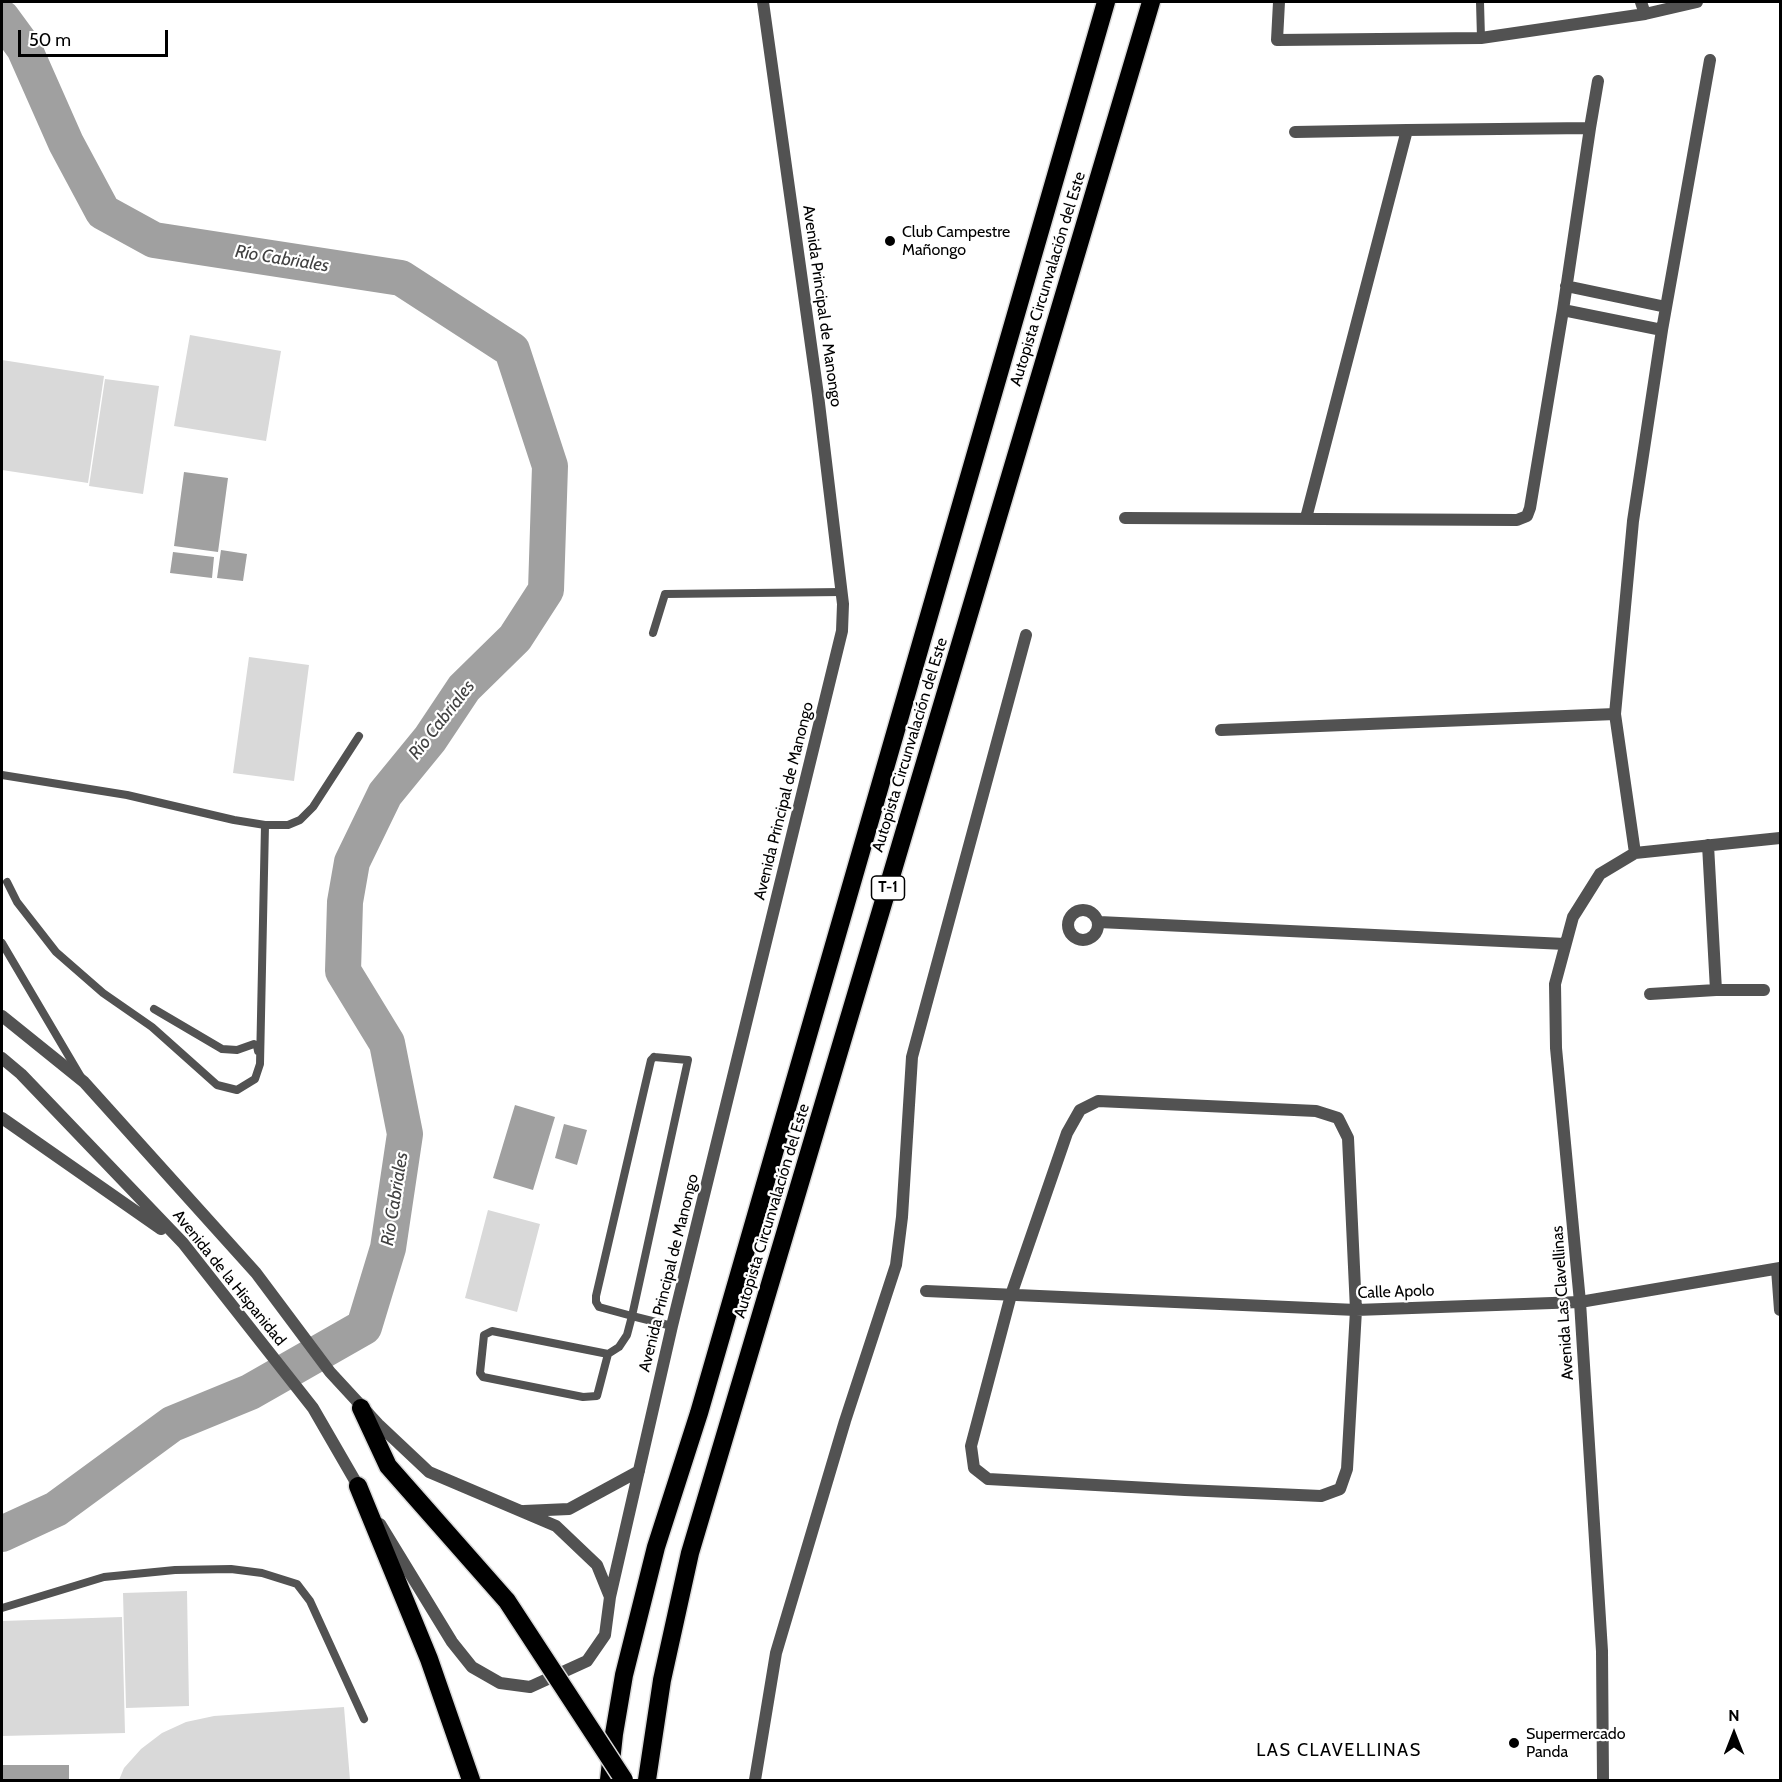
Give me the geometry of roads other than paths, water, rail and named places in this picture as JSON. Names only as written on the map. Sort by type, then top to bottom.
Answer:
[{"type":"highway","name":"Autopista Circunvalación del Este","points":[[609,1780],[624,1675],[653,1557],[699,1413],[1106,2]]},
{"type":"highway","name":"Autopista Circunvalación del Este","points":[[648,1780],[662,1680],[690,1553],[1151,2]]},
{"type":"highway","points":[[361,1408],[388,1466],[507,1600],[624,1780]]},
{"type":"highway","points":[[358,1486],[429,1659],[471,1780]]},
{"type":"street","name":"Avenida Principal de Manongo","points":[[358,1486],[452,1642],[472,1667],[500,1683],[530,1687],[587,1661],[604,1635],[610,1597],[672,1326],[842,631],[842,592],[818,396],[763,2]]},
{"type":"street","points":[[1279,2],[1277,40],[1481,38],[1645,14],[1697,2]]},
{"type":"street","points":[[1641,2],[1645,14]]},
{"type":"street","points":[[1710,60],[1662,330],[1633,520],[1615,714],[1635,853],[1780,838]]},
{"type":"street","points":[[1125,518],[1517,519],[1527,516],[1563,310],[1598,81]]},
{"type":"street","points":[[1295,132],[1590,128]]},
{"type":"street","points":[[1306,518],[1407,130]]},
{"type":"street","points":[[1566,286],[1666,307]]},
{"type":"street","points":[[1563,310],[1662,330]]},
{"type":"street","points":[[754,1780],[776,1653],[845,1421],[896,1265],[902,1217],[912,1057],[1026,634]]},
{"type":"street","points":[[1221,730],[1615,714]]},
{"type":"street","points":[[1708,845],[1716,990]]},
{"type":"street","name":"Avenida Las Clavellinas","points":[[1603,1780],[1602,1651],[1580,1302],[1556,1048],[1555,984],[1573,917],[1599,874],[1635,853]]},
{"type":"street","points":[[1099,922],[1565,944]]},
{"type":"street","points":[[1650,994],[1764,990]]},
{"type":"street","name":"Avenida de la Hispanidad","points":[[2,1016],[84,1082],[256,1273],[330,1372],[361,1408],[429,1472],[556,1526],[597,1565],[610,1597]]},
{"type":"street","name":"Avenida de la Hispanidad","points":[[2,1058],[21,1074],[183,1243],[313,1408],[358,1486]]},
{"type":"street","points":[[1098,1101],[1316,1111],[1338,1118],[1348,1138],[1356,1310],[1347,1469],[1340,1490],[1321,1496],[988,1479],[974,1468],[971,1446],[1011,1295],[1067,1133],[1080,1110],[1098,1101]]},
{"type":"street","points":[[2,1118],[183,1243]]},
{"type":"street","points":[[1779,1269],[1780,1310]]},
{"type":"street","name":"Calle Apolo","points":[[926,1291],[1356,1310],[1580,1302],[1779,1269]]},
{"type":"street","points":[[518,1511],[569,1509],[639,1471]]},
{"type":"lane","points":[[1480,2],[1481,38]]},
{"type":"lane","points":[[653,633],[665,594],[842,592]]},
{"type":"lane","points":[[2,775],[127,795],[265,825],[288,825],[300,820],[313,807],[359,736]]},
{"type":"lane","points":[[7,882],[17,902],[56,952],[103,993],[152,1027],[216,1085],[237,1090],[255,1079],[260,1064],[265,825]]},
{"type":"lane","points":[[2,943],[84,1082]]},
{"type":"lane","points":[[154,1009],[222,1048],[237,1050],[254,1044],[257,1046],[260,1064]]},
{"type":"lane","points":[[608,1354],[492,1330],[484,1335],[480,1373],[483,1377],[589,1397],[597,1396],[608,1354],[619,1347],[627,1335],[632,1316],[688,1060],[658,1057],[651,1059],[596,1302],[599,1307],[632,1316],[672,1326]]},
{"type":"lane","points":[[2,1608],[104,1577],[175,1570],[231,1569],[262,1573],[297,1584],[310,1601],[364,1719]]},
{"type":"waterway","name":"Río Cabriales","points":[[2,18],[24,48],[66,143],[103,212],[154,240],[401,278],[512,350],[550,466],[546,590],[515,638],[464,688],[430,739],[385,794],[352,862],[345,902],[343,971],[387,1043],[405,1134],[388,1248],[364,1327],[250,1392],[172,1424],[56,1509],[2,1534]]},
{"type":"place","name":"Club Campestre Mañongo","points":[[890,241]]},
{"type":"place","name":"Supermercado Panda","points":[[1514,1743]]},
{"type":"district","name":"LAS CLAVELLINAS","points":[[1339,1751]]}]
